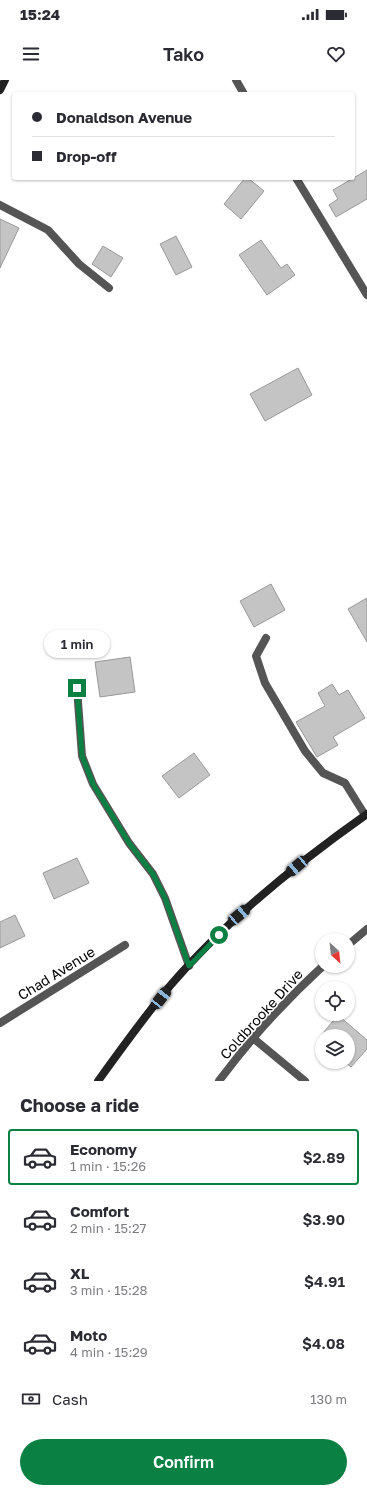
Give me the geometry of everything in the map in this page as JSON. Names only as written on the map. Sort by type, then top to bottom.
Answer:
[{"type":"main road","points":[[0,90],[5,80]]},
{"type":"main road","points":[[98,1081],[133,1032],[170,986],[239,915],[309,856],[366,815]]},
{"type":"street","points":[[236,80],[243,92]]},
{"type":"street","points":[[297,180],[367,295]]},
{"type":"street","points":[[0,205],[48,230],[79,264],[109,288]]},
{"type":"street","points":[[266,638],[256,656],[265,684],[305,751],[323,773],[345,783],[366,815]]},
{"type":"street","points":[[77,688],[82,756],[93,784],[129,843],[153,874],[165,898],[189,966]]},
{"type":"street","points":[[355,939],[367,929]]},
{"type":"street","name":"Chad Avenue","points":[[0,1023],[125,945]]},
{"type":"street","name":"Coldbrooke Drive","points":[[219,1081],[253,1038],[295,992],[316,973]]},
{"type":"street","points":[[253,1038],[305,1081]]},
{"type":"building","points":[[367,170],[367,199],[336,217],[329,205],[338,199],[333,190],[350,180],[355,180],[355,177]]},
{"type":"building","points":[[243,180],[250,180],[264,191],[241,219],[224,204]]},
{"type":"building","points":[[0,219],[19,228],[0,268]]},
{"type":"building","points":[[176,236],[192,267],[176,275],[160,244]]},
{"type":"building","points":[[261,240],[281,268],[287,264],[295,275],[267,295],[239,255]]},
{"type":"building","points":[[103,246],[123,258],[111,277],[92,264]]},
{"type":"building","points":[[298,368],[312,395],[265,421],[250,394]]},
{"type":"building","points":[[271,584],[285,610],[254,627],[240,601]]},
{"type":"building","points":[[367,598],[367,642],[348,609]]},
{"type":"building","points":[[130,657],[135,692],[100,697],[95,662]]},
{"type":"building","points":[[332,684],[339,695],[348,690],[365,718],[333,737],[338,745],[317,757],[296,722],[325,706],[318,693]]},
{"type":"building","points":[[194,753],[210,775],[179,798],[162,776]]},
{"type":"building","points":[[77,858],[89,883],[54,899],[43,873]]},
{"type":"building","points":[[15,915],[25,936],[0,948],[0,922]]},
{"type":"building","points":[[333,1021],[345,1021],[354,1029],[326,1029]]},
{"type":"building","points":[[355,1030],[367,1040],[367,1049],[355,1062]]},
{"type":"route","points":[[77,688],[82,756],[93,784],[129,843],[153,874],[165,898],[189,966],[219,935]]}]
